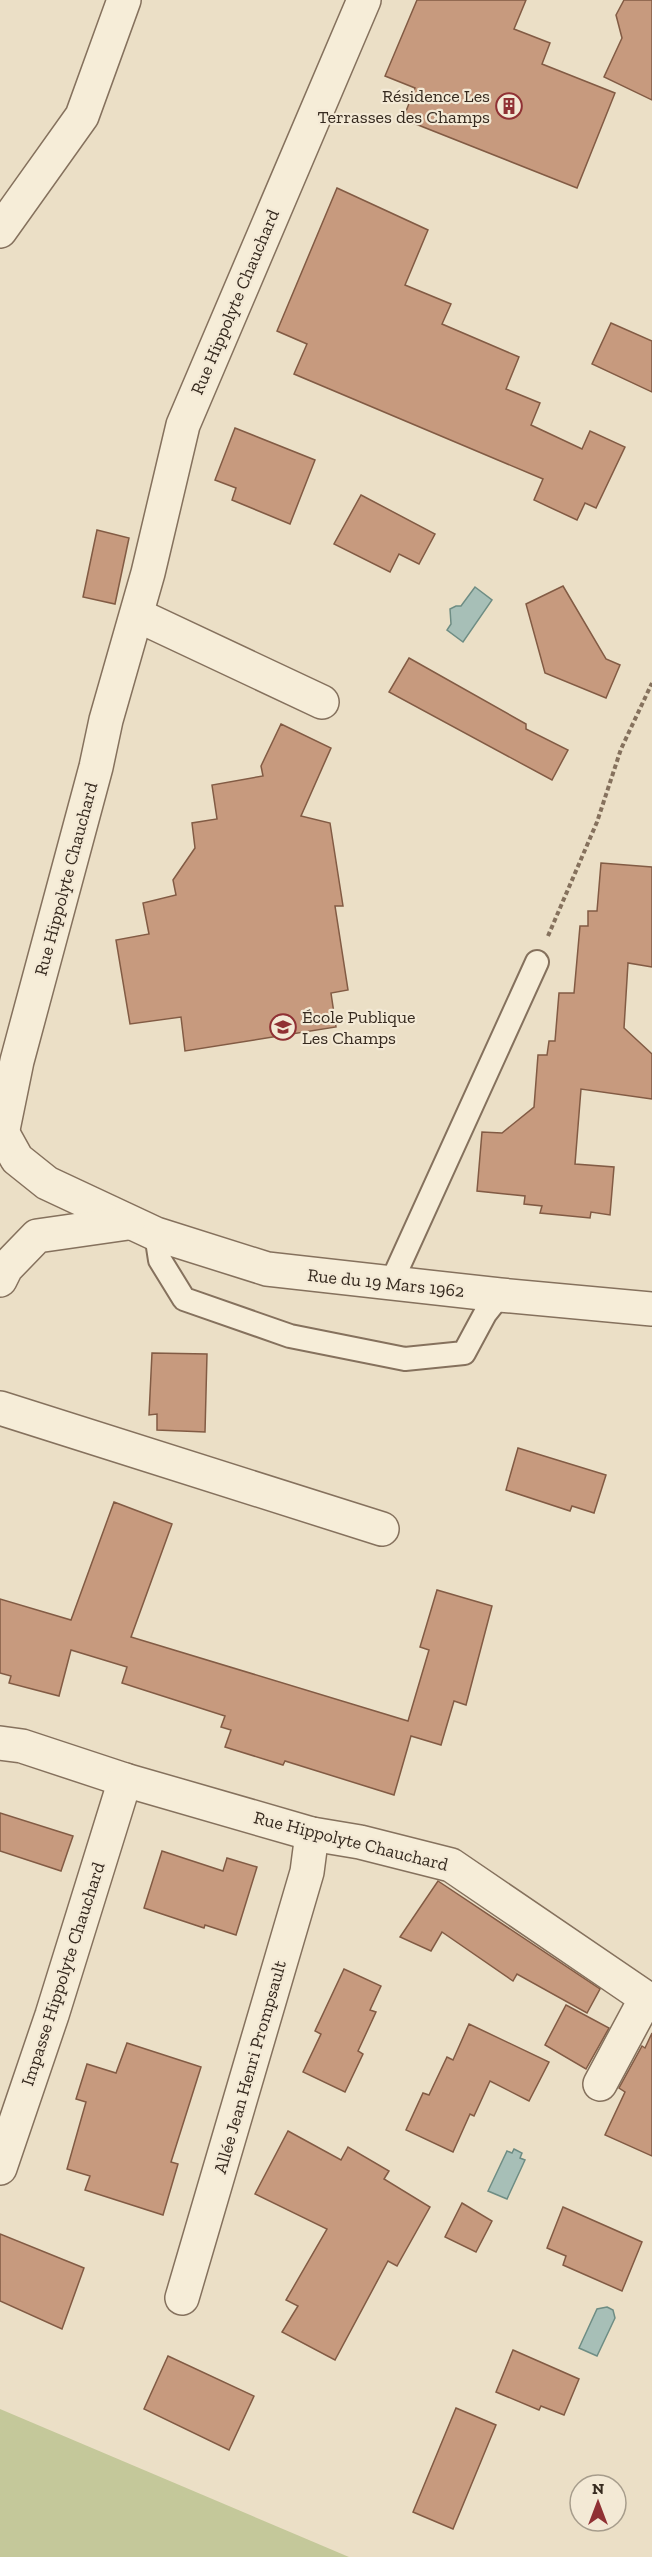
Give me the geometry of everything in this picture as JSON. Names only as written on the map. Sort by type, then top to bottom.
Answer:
[{"type":"street","points":[[0,231],[82,116],[124,0]]},
{"type":"street","name":"Rue Hippolyte Chauchard","points":[[1,1138],[17,1061],[96,767],[106,720],[137,615],[183,425],[364,0]]},
{"type":"street","points":[[137,615],[322,702]]},
{"type":"street","name":"Rue du 19 Mars 1962","points":[[1,1138],[17,1159],[47,1183],[142,1228],[267,1269],[500,1295],[652,1308]]},
{"type":"street","name":"Rue du 19 Mars 1962","points":[[0,1280],[6,1268],[37,1236],[142,1228]]},
{"type":"street","points":[[0,1408],[382,1529]]},
{"type":"street","name":"Rue Hippolyte Chauchard","points":[[0,1743],[22,1746],[125,1780],[312,1834],[360,1842],[452,1865],[646,1998],[600,2084]]},
{"type":"street","name":"Impasse Hippolyte Chauchard","points":[[0,2168],[52,2015],[125,1780]]},
{"type":"street","name":"Allée Jean Henri Prompsault","points":[[182,2298],[307,1872],[312,1834]]},
{"type":"lane","points":[[392,1283],[537,962]]},
{"type":"lane","points":[[142,1228],[184,1299],[291,1336],[405,1359],[464,1353],[485,1314],[500,1295]]},
{"type":"path","points":[[537,962],[597,822],[621,749],[652,683]]},
{"type":"green space","points":[[0,2409],[349,2557],[0,2557]]},
{"type":"water","points":[[475,587],[492,600],[463,642],[447,630],[451,624],[450,609],[461,606]]},
{"type":"water","points":[[514,2149],[522,2153],[520,2158],[525,2160],[507,2199],[488,2191],[507,2151],[512,2153]]},
{"type":"water","points":[[607,2307],[613,2310],[615,2318],[597,2356],[579,2348],[597,2309]]},
{"type":"building","name":"Résidence Les Terrasses des Champs","points":[[417,0],[526,0],[514,29],[550,43],[542,64],[615,93],[577,188],[403,119],[415,88],[385,76]]},
{"type":"building","points":[[624,0],[652,0],[652,100],[604,77],[622,38],[616,15]]},
{"type":"building","points":[[337,188],[428,230],[405,285],[451,304],[442,324],[519,357],[506,389],[540,403],[531,425],[582,449],[590,431],[625,447],[596,508],[585,503],[577,520],[534,500],[543,479],[294,374],[307,344],[277,331]]},
{"type":"building","points":[[611,323],[652,341],[652,392],[592,364]]},
{"type":"building","points":[[235,428],[315,460],[290,524],[232,500],[236,488],[215,480]]},
{"type":"building","points":[[361,495],[435,534],[419,564],[399,554],[390,572],[334,544]]},
{"type":"building","points":[[97,530],[129,538],[115,604],[83,597]]},
{"type":"building","points":[[563,586],[606,659],[620,665],[606,698],[545,673],[526,604]]},
{"type":"building","points":[[409,658],[526,724],[526,729],[568,750],[552,780],[389,692]]},
{"type":"building","points":[[281,724],[331,748],[301,816],[330,823],[343,906],[335,906],[348,990],[331,993],[336,1027],[185,1051],[181,1017],[130,1024],[116,940],[149,934],[143,903],[176,895],[173,880],[195,848],[192,823],[217,819],[212,785],[263,776],[261,766]]},
{"type":"building","points":[[601,863],[652,867],[652,967],[628,963],[624,1028],[652,1054],[652,1099],[581,1089],[575,1164],[614,1167],[610,1215],[591,1212],[590,1218],[540,1213],[542,1206],[524,1204],[525,1196],[477,1191],[482,1132],[502,1133],[534,1107],[538,1055],[547,1055],[549,1041],[555,1041],[559,993],[574,993],[580,926],[588,926],[588,911],[597,911]]},
{"type":"building","points":[[152,1353],[207,1354],[205,1432],[157,1430],[157,1414],[149,1415]]},
{"type":"building","points":[[518,1448],[606,1475],[594,1513],[572,1506],[570,1511],[506,1490]]},
{"type":"building","points":[[114,1502],[172,1524],[131,1637],[408,1721],[429,1650],[420,1647],[437,1590],[492,1606],[466,1705],[454,1701],[441,1745],[411,1736],[394,1795],[285,1761],[283,1765],[225,1747],[231,1730],[221,1727],[225,1716],[122,1683],[127,1667],[71,1650],[59,1696],[9,1683],[11,1676],[0,1673],[0,1599],[71,1620]]},
{"type":"building","points":[[0,1813],[73,1836],[61,1871],[0,1851]]},
{"type":"building","points":[[162,1851],[223,1871],[227,1858],[257,1867],[236,1935],[205,1925],[204,1928],[144,1908]]},
{"type":"building","points":[[438,1881],[600,1989],[587,2013],[517,1974],[513,1981],[442,1932],[431,1951],[400,1937]]},
{"type":"building","points":[[344,1969],[381,1986],[370,2010],[376,2012],[358,2051],[363,2054],[345,2092],[303,2072],[321,2034],[315,2031]]},
{"type":"building","points":[[566,2005],[609,2028],[586,2069],[545,2045]]},
{"type":"building","points":[[469,2024],[549,2062],[529,2101],[490,2081],[474,2116],[470,2114],[453,2152],[406,2130],[423,2093],[429,2095],[447,2057],[453,2060]]},
{"type":"building","points":[[652,2033],[652,2156],[605,2135],[625,2092],[619,2088],[642,2046],[645,2048]]},
{"type":"building","points":[[127,2043],[201,2067],[171,2162],[178,2164],[163,2215],[85,2190],[90,2176],[67,2169],[86,2102],[76,2099],[87,2064],[116,2073]]},
{"type":"building","points":[[288,2131],[341,2160],[348,2147],[389,2171],[384,2179],[430,2207],[397,2266],[388,2261],[335,2360],[282,2332],[298,2306],[286,2300],[327,2229],[255,2194]]},
{"type":"building","points":[[462,2203],[492,2221],[476,2252],[445,2237]]},
{"type":"building","points":[[563,2207],[642,2242],[622,2291],[563,2265],[566,2256],[547,2248]]},
{"type":"building","points":[[0,2234],[84,2268],[62,2329],[0,2301]]},
{"type":"building","points":[[513,2350],[579,2379],[564,2415],[541,2406],[539,2410],[496,2392]]},
{"type":"building","points":[[168,2356],[254,2396],[229,2450],[144,2409]]},
{"type":"building","points":[[456,2408],[496,2425],[453,2529],[413,2512]]},
{"type":"place","name":"Résidence Les Terrasses des Champs","points":[[509,106]]},
{"type":"place","name":"École Publique Les Champs","points":[[283,1027]]}]
